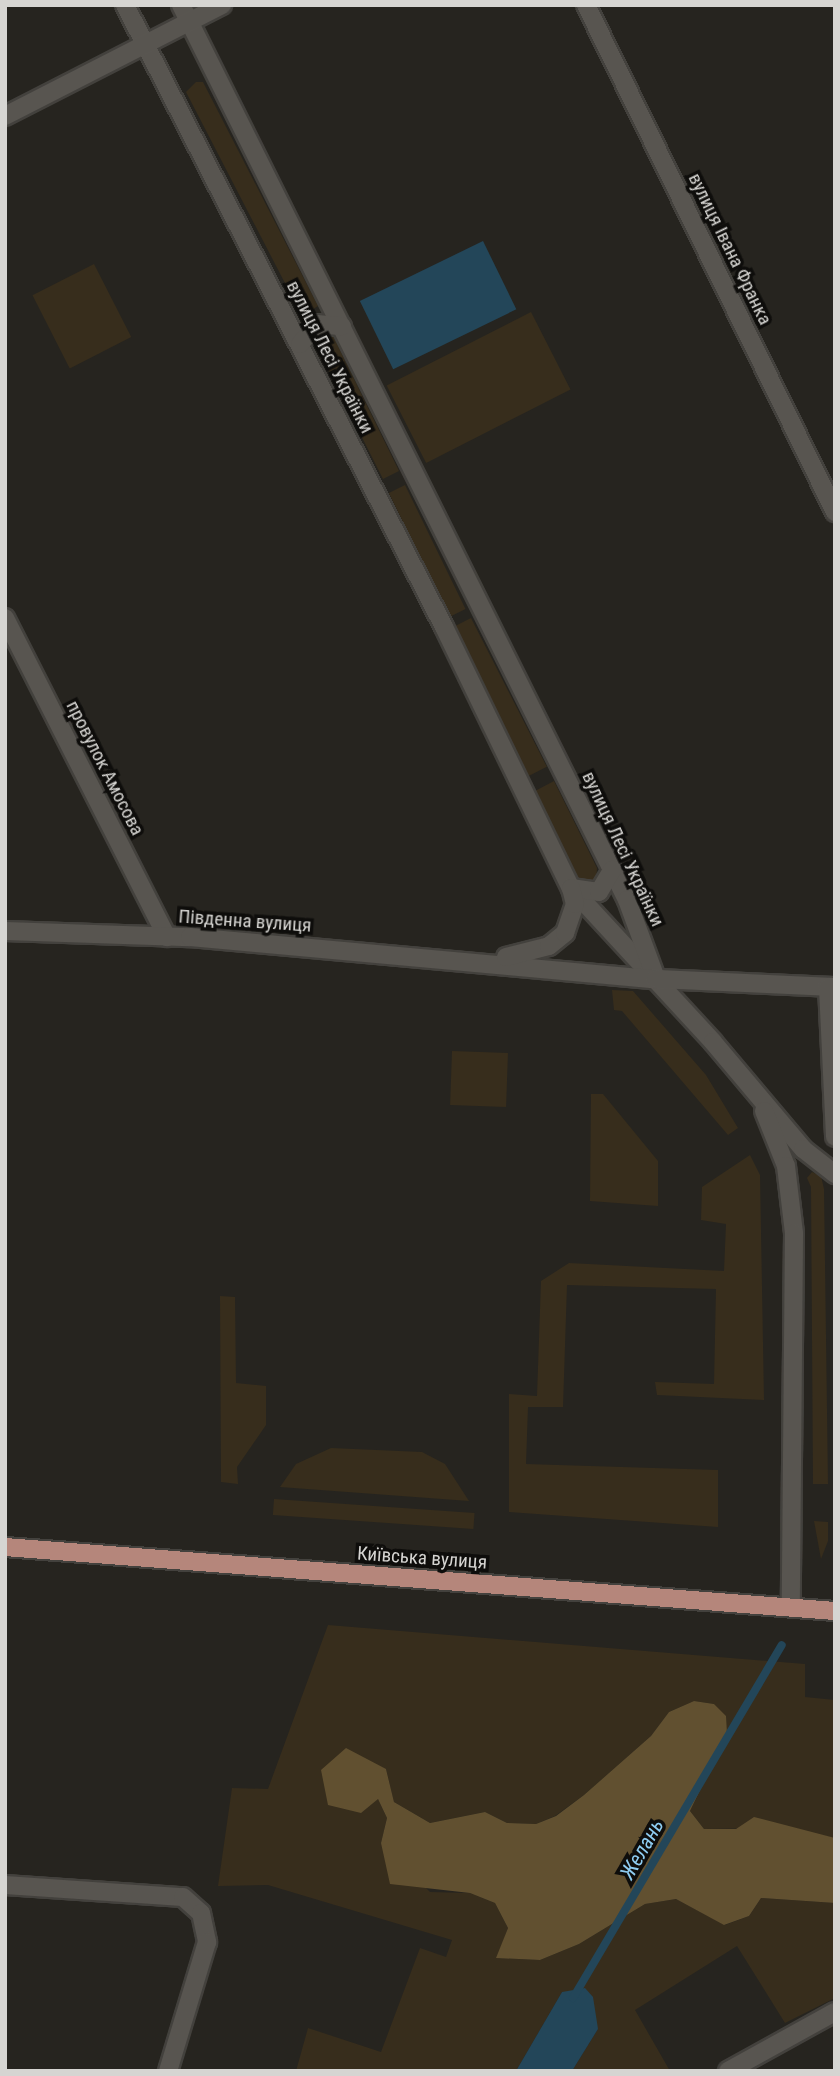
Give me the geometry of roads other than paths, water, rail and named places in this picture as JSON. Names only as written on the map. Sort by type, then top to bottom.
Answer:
[{"type":"main road","name":"Київська вулиця","points":[[5,1548],[835,1611]]},
{"type":"street","name":"вулиця Лесі Українки","points":[[125,5],[300,344],[571,888],[656,979]]},
{"type":"street","name":"вулиця Лесі Українки","points":[[181,5],[612,870],[656,979]]},
{"type":"street","points":[[5,116],[222,5]]},
{"type":"street","name":"вулиця Івана Франка","points":[[586,5],[835,512]]},
{"type":"street","points":[[300,344],[317,324],[342,326]]},
{"type":"street","name":"провулок Амосова","points":[[5,618],[167,937]]},
{"type":"street","points":[[571,888],[598,892],[608,884],[612,870]]},
{"type":"street","name":"Південна вулиця","points":[[481,961],[527,954],[565,933],[575,904],[571,888]]},
{"type":"street","name":"Південна вулиця","points":[[5,931],[167,937],[481,961],[656,979]]},
{"type":"street","points":[[656,979],[831,987],[835,1137]]},
{"type":"street","points":[[656,979],[803,1149],[835,1174]]},
{"type":"street","points":[[758,1098],[786,1166],[794,1233],[791,1607]]},
{"type":"street","points":[[5,1885],[183,1897],[201,1913],[207,1941],[168,2071]]},
{"type":"street","points":[[728,2071],[835,2012]]},
{"type":"water","points":[[483,241],[516,309],[393,369],[360,301]]},
{"type":"water","points":[[585,1988],[593,1997],[598,2029],[572,2071],[516,2071],[562,1992]]},
{"type":"waterway","name":"Желань","points":[[573,1998],[782,1645]]}]
